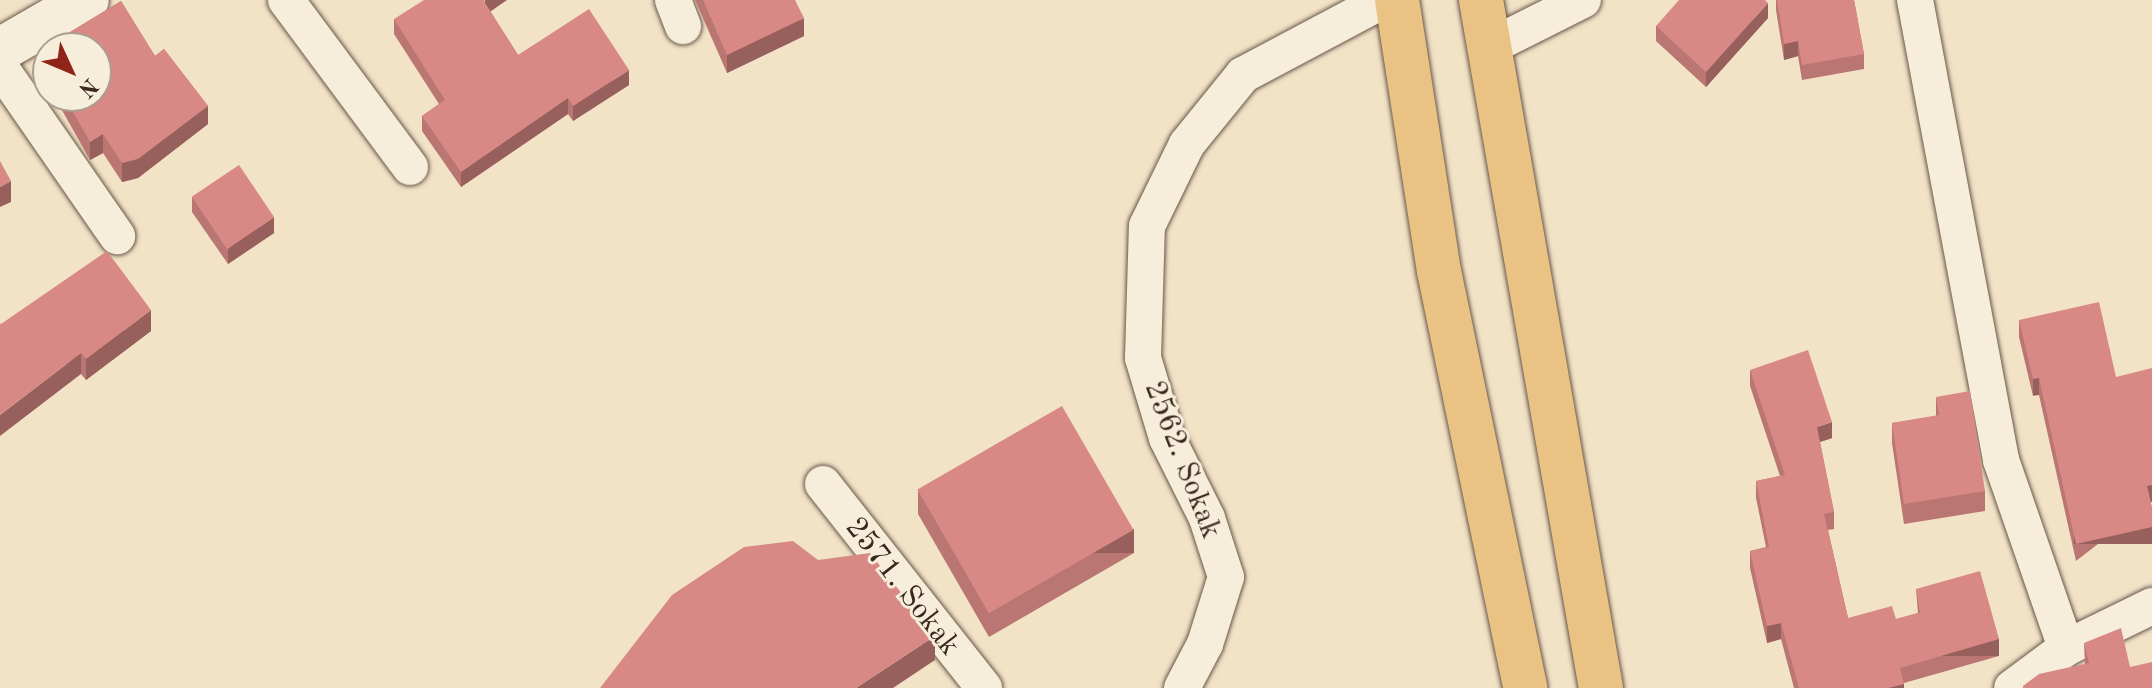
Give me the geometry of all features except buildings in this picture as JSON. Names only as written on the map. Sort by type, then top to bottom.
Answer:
[{"type":"highway","points":[[1397,0],[1439,271],[1525,688]]},
{"type":"highway","points":[[1481,0],[1601,688]]},
{"type":"street","points":[[0,50],[87,0]]},
{"type":"street","points":[[286,0],[410,167]]},
{"type":"street","name":"2562. Sokak","points":[[1182,688],[1205,644],[1226,577],[1207,518],[1167,438],[1143,358],[1147,226],[1187,144],[1243,75],[1384,0]]},
{"type":"street","points":[[1489,47],[1583,0]]},
{"type":"street","points":[[1915,0],[2001,460],[2066,648]]},
{"type":"street","points":[[0,67],[117,236]]},
{"type":"street","name":"2571. Sokak","points":[[823,484],[965,683]]},
{"type":"street","points":[[2012,688],[2066,648],[2152,606]]}]
